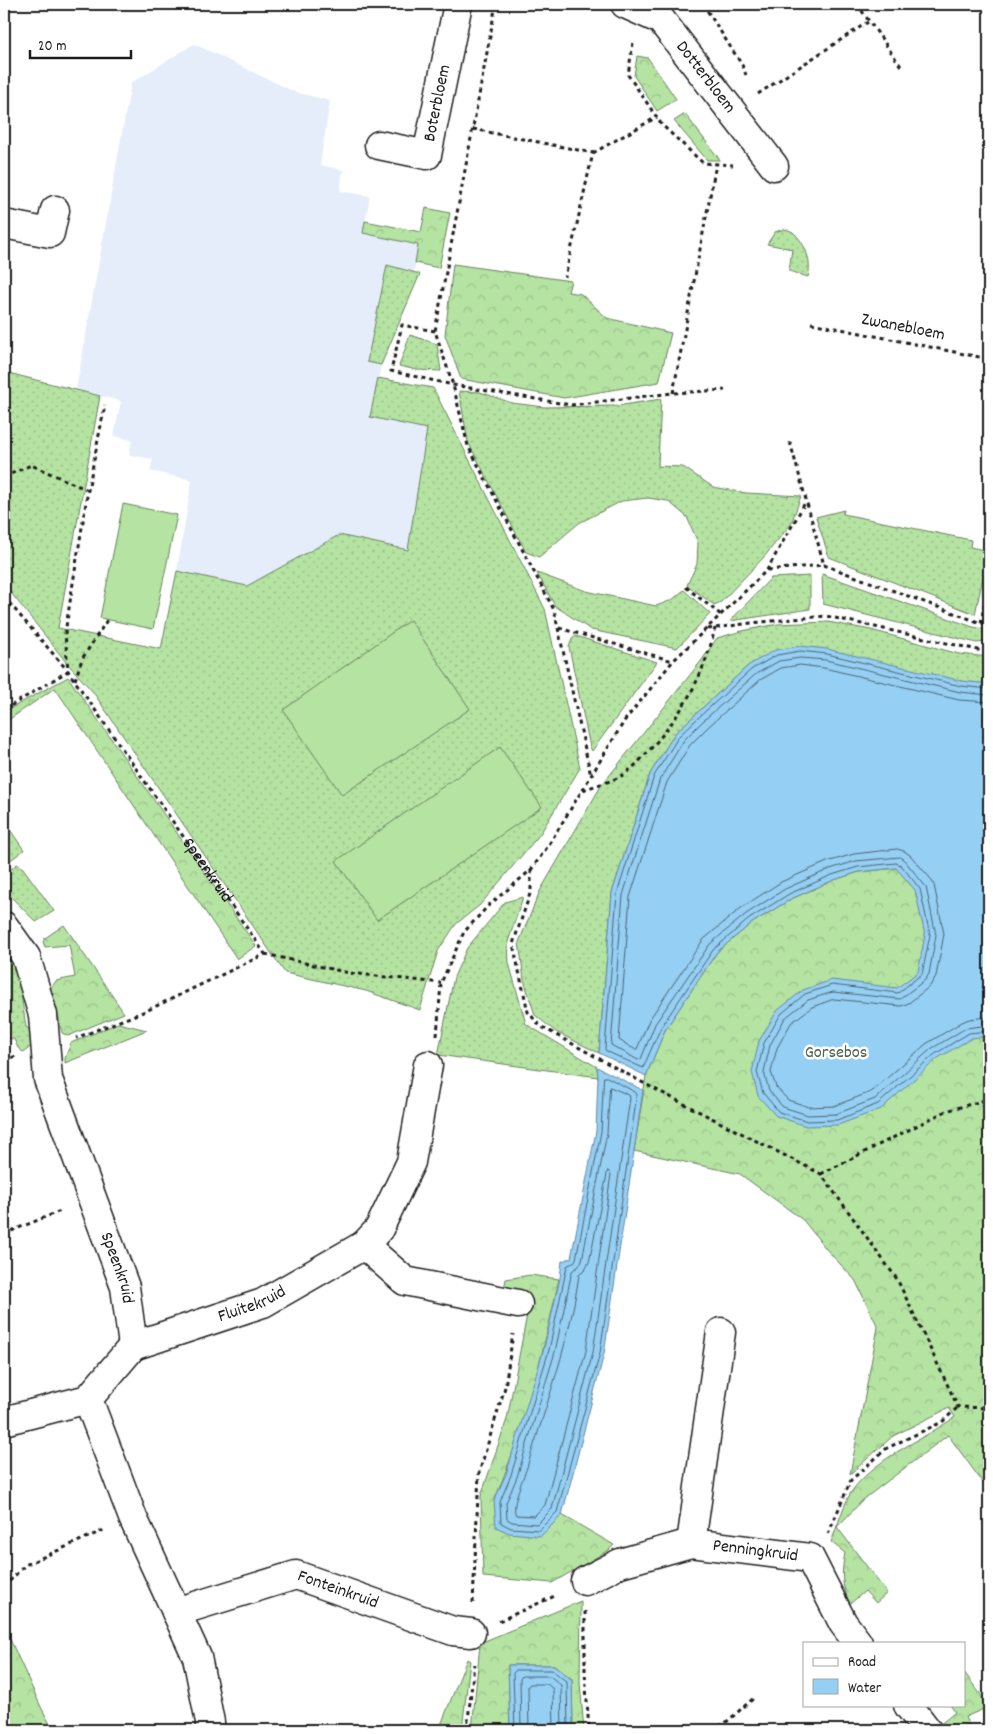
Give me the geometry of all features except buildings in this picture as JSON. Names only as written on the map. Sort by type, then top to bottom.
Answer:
[{"type":"street","name":"Boterbloem","points":[[379,145],[427,155],[458,4]]},
{"type":"street","name":"Dotterbloem","points":[[632,7],[661,20],[774,166]]},
{"type":"street","points":[[4,224],[50,233],[55,210]]},
{"type":"street","name":"Speenkruid","points":[[4,926],[26,956],[43,1015],[48,1080],[125,1287],[133,1346]]},
{"type":"street","name":"Fluitekruid","points":[[133,1346],[263,1303],[364,1246],[379,1229],[411,1162],[428,1065]]},
{"type":"street","points":[[364,1246],[405,1281],[518,1304]]},
{"type":"street","name":"Penningkruid","points":[[691,1543],[721,1332]]},
{"type":"street","points":[[4,1421],[88,1399],[133,1346]]},
{"type":"street","points":[[88,1399],[133,1518],[197,1657],[210,1730]]},
{"type":"street","name":"Penningkruid","points":[[584,1581],[620,1563],[691,1543],[810,1558],[843,1623],[857,1642]]},
{"type":"street","name":"Fonteinkruid","points":[[176,1612],[296,1575],[453,1631],[471,1634]]},
{"type":"street","points":[[909,1706],[927,1730]]},
{"type":"path","points":[[496,4],[435,331],[453,385],[468,446],[554,610],[591,776]]},
{"type":"path","points":[[702,4],[750,80]]},
{"type":"path","points":[[857,4],[903,69]]},
{"type":"path","points":[[632,7],[628,75],[662,125],[703,163],[774,166]]},
{"type":"path","points":[[732,111],[868,22]]},
{"type":"path","points":[[754,87],[758,94]]},
{"type":"path","points":[[473,128],[593,153],[657,117]]},
{"type":"path","points":[[565,277],[593,153]]},
{"type":"path","points":[[673,393],[716,164]]},
{"type":"path","name":"Zwanebloem","points":[[811,323],[989,360]]},
{"type":"path","points":[[435,331],[402,326],[391,371],[453,385],[571,405],[673,393],[725,390]]},
{"type":"path","points":[[4,710],[68,671],[65,633],[88,490],[105,405]]},
{"type":"path","points":[[790,442],[824,565]]},
{"type":"path","points":[[4,476],[31,465],[88,490]]},
{"type":"path","points":[[428,1065],[438,1034],[441,983],[464,932],[489,905],[531,870],[548,846],[625,720],[673,661],[767,570],[806,501]]},
{"type":"path","points":[[767,570],[824,565],[981,623],[989,623]]},
{"type":"path","points":[[981,623],[989,579]]},
{"type":"path","points":[[686,587],[721,615]]},
{"type":"path","name":"Speenkruid","points":[[4,598],[68,671],[265,954]]},
{"type":"path","points":[[708,629],[826,616],[978,650],[989,648]]},
{"type":"path","points":[[75,681],[82,659],[107,620]]},
{"type":"path","points":[[559,628],[673,661]]},
{"type":"path","points":[[582,790],[622,775],[642,759],[664,734],[696,685],[705,665],[715,628]]},
{"type":"path","points":[[531,870],[532,891],[512,944],[528,1012],[540,1026],[647,1085],[821,1174],[897,1280],[958,1407]]},
{"type":"path","points":[[47,1050],[148,1010],[265,954],[349,973],[441,983]]},
{"type":"path","points":[[821,1174],[946,1111],[989,1099]]},
{"type":"path","points":[[4,1234],[93,1198]]},
{"type":"path","points":[[467,1730],[475,1652],[471,1634],[479,1474],[505,1387],[518,1304]]},
{"type":"path","points":[[810,1558],[827,1536],[851,1480],[887,1448],[942,1422],[958,1407],[989,1408]]},
{"type":"path","points":[[4,1587],[25,1565],[133,1518]]},
{"type":"path","points":[[584,1581],[584,1672],[589,1730]]},
{"type":"path","points":[[695,1730],[723,1724],[755,1697]]},
{"type":"shaded area","points":[[194,44],[295,92],[330,101],[320,165],[343,170],[340,191],[370,196],[363,233],[418,245],[414,272],[387,265],[367,362],[381,365],[371,417],[427,429],[408,550],[339,535],[247,586],[177,571],[192,480],[150,471],[153,459],[129,455],[132,440],[114,436],[121,401],[76,390],[131,83]]},
{"type":"green space","points":[[637,56],[648,58],[676,99],[657,111],[634,76]]},
{"type":"green space","points":[[685,114],[720,160],[707,160],[674,121]]},
{"type":"green space","points":[[426,208],[450,213],[439,268],[415,263],[418,245],[363,233],[365,221],[421,232]]},
{"type":"green space","points":[[784,229],[794,233],[805,248],[809,260],[808,277],[789,271],[792,249],[767,244],[775,232]]},
{"type":"green space","points":[[453,264],[571,281],[568,292],[581,294],[607,318],[671,333],[659,382],[564,398],[461,379],[445,335]]},
{"type":"green space","points":[[387,265],[420,274],[381,365],[367,362]]},
{"type":"green space","points":[[410,335],[437,344],[441,371],[417,370],[399,366]]},
{"type":"green space","points":[[4,372],[100,396],[58,628],[161,649],[177,571],[247,586],[339,535],[408,550],[427,429],[370,417],[378,378],[433,388],[545,609],[580,768],[540,834],[480,905],[456,924],[438,951],[420,1010],[366,991],[285,973],[93,692],[66,662],[4,584]]},
{"type":"green space","points":[[459,391],[480,392],[512,403],[544,407],[617,406],[661,399],[658,466],[683,467],[713,487],[746,493],[801,496],[791,524],[764,557],[721,602],[714,605],[687,585],[697,564],[698,543],[687,517],[668,501],[648,498],[622,501],[579,523],[539,557],[526,552],[468,442]]},
{"type":"green space","points":[[123,504],[177,515],[153,629],[100,618]]},
{"type":"green space","points":[[844,510],[843,514],[971,540],[970,547],[989,551],[975,614],[829,557],[816,517]]},
{"type":"green space","points":[[537,573],[586,591],[656,606],[672,600],[684,590],[710,614],[677,648],[591,630],[555,606]]},
{"type":"green space","points":[[822,574],[973,627],[989,630],[989,641],[977,643],[823,604]]},
{"type":"green space","points":[[810,576],[810,609],[730,621],[771,578]]},
{"type":"green space","points":[[410,620],[470,709],[342,795],[283,710]]},
{"type":"green space","points":[[828,622],[871,630],[959,654],[989,657],[989,684],[749,665],[675,733],[650,774],[612,893],[599,1053],[556,1032],[535,1015],[524,980],[519,942],[540,891],[601,786],[702,660],[717,638],[778,624]]},
{"type":"green space","points":[[576,636],[657,662],[592,751],[569,647],[572,639]]},
{"type":"green space","points":[[68,677],[256,946],[237,959],[55,688],[4,723],[4,712]]},
{"type":"green space","points":[[500,747],[542,807],[377,920],[336,861]]},
{"type":"green space","name":"Gorsebos","points":[[989,811],[989,1491],[948,1435],[864,1499],[837,1527],[887,1593],[876,1603],[865,1591],[850,1604],[843,1579],[845,1553],[831,1542],[844,1506],[851,1493],[865,1476],[889,1457],[955,1417],[949,1408],[893,1436],[850,1474],[878,1327],[855,1280],[827,1250],[803,1220],[740,1174],[634,1151],[646,1076],[665,1030],[717,952],[752,923],[791,899],[834,880],[859,872],[897,868]]},
{"type":"green space","points":[[4,821],[24,850],[4,865]]},
{"type":"green space","points":[[17,864],[23,868],[54,911],[36,922],[4,890],[4,875]]},
{"type":"green space","points":[[523,897],[508,942],[509,963],[526,1024],[597,1067],[598,1077],[438,1055],[454,977],[467,948],[505,902]]},
{"type":"green space","points":[[64,925],[124,1013],[68,1036],[62,1033],[53,994],[50,989],[56,981],[75,977],[69,945],[45,947],[43,942],[45,938]]},
{"type":"green space","points":[[4,942],[12,949],[26,1027],[30,1030],[32,1045],[23,1052],[18,1048],[14,1039],[4,1038]]},
{"type":"green space","points":[[118,1023],[147,1030],[65,1063],[71,1043]]},
{"type":"green space","points":[[530,1275],[559,1279],[532,1392],[515,1447],[494,1501],[541,1535],[562,1515],[614,1545],[609,1550],[552,1583],[483,1577],[481,1496],[507,1419],[530,1299],[503,1295],[506,1279]]},
{"type":"green space","points":[[581,1601],[580,1683],[584,1730],[573,1730],[572,1679],[554,1665],[508,1665],[510,1730],[472,1730],[480,1643]]},
{"type":"green space","points":[[4,1626],[51,1726],[49,1730],[4,1730]]},
{"type":"green space","points":[[467,1659],[470,1661],[462,1730],[439,1730]]},
{"type":"green space","points":[[966,1675],[981,1695],[986,1708],[965,1717],[971,1730],[945,1730],[937,1727],[955,1712],[951,1706],[966,1706]]},
{"type":"water","points":[[800,646],[827,649],[962,681],[989,684],[989,1036],[972,1038],[938,1058],[881,1109],[838,1125],[806,1126],[776,1116],[758,1096],[752,1072],[759,1041],[777,1011],[803,990],[832,980],[897,988],[918,972],[925,935],[915,890],[896,868],[859,872],[834,880],[791,899],[752,923],[717,952],[665,1030],[646,1076],[599,1053],[612,893],[650,774],[675,733],[749,665],[775,650]]},
{"type":"water","points":[[597,1067],[643,1090],[604,1354],[562,1515],[541,1536],[509,1533],[496,1527],[494,1501],[506,1474],[544,1348],[562,1261],[571,1258],[596,1131]]},
{"type":"water","points":[[508,1665],[554,1665],[572,1680],[573,1730],[510,1730]]}]
